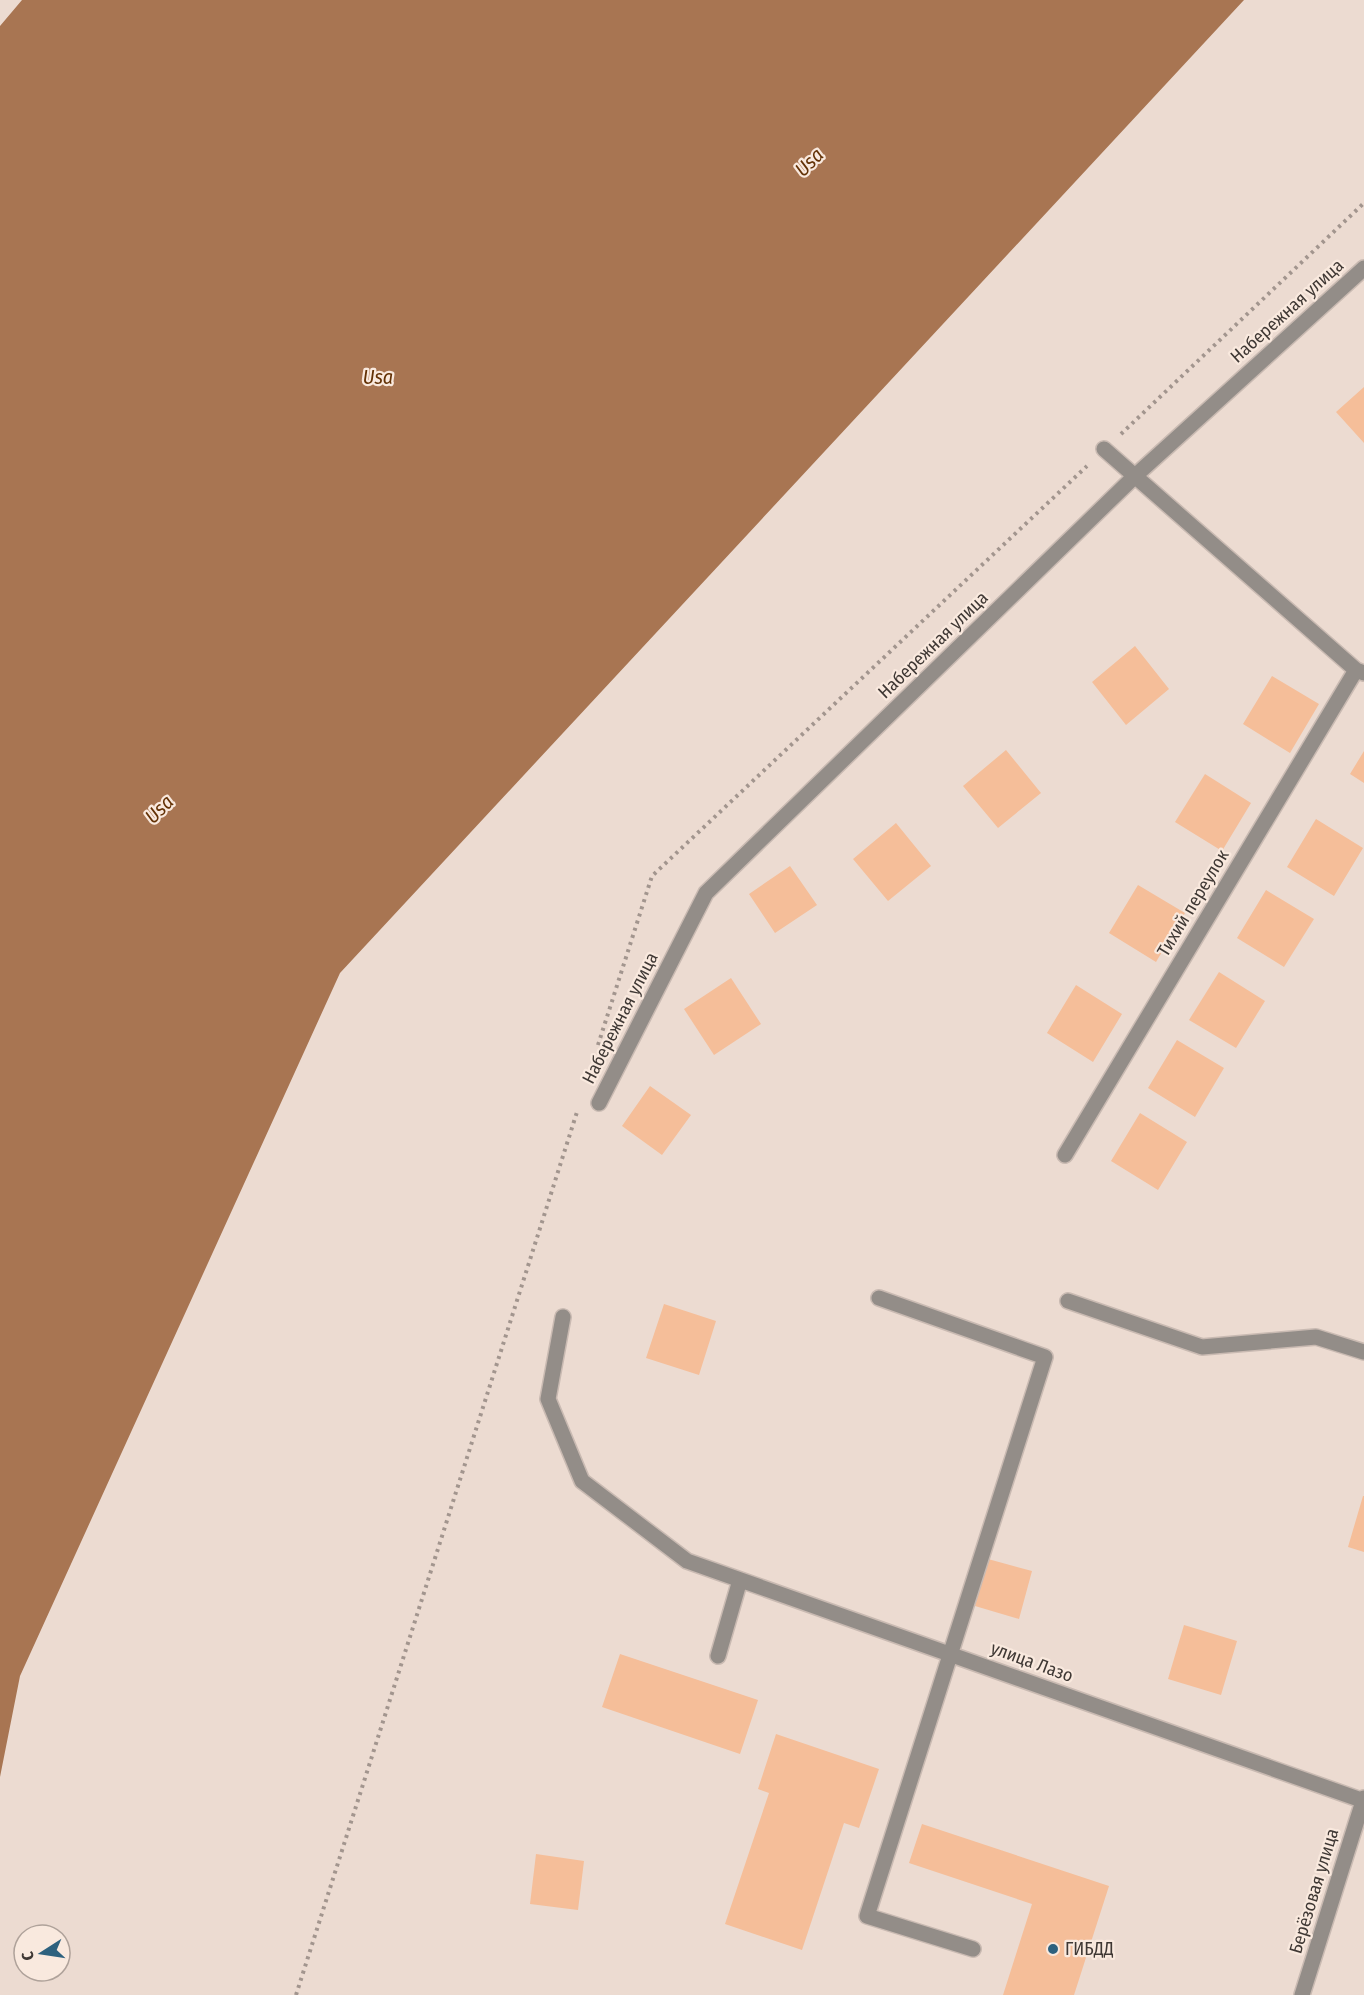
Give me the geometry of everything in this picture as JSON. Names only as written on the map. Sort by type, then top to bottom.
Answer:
[{"type":"street","name":"Набережная улица","points":[[598,1103],[706,893],[1135,476],[1364,267]]},
{"type":"street","name":"Тихий переулок","points":[[1065,1155],[1360,672],[1104,449]]},
{"type":"street","points":[[879,1298],[1045,1357],[867,1916],[973,1949]]},
{"type":"street","points":[[1068,1301],[1202,1347],[1316,1337],[1364,1352]]},
{"type":"street","name":"улица Лазо","points":[[563,1317],[548,1399],[582,1481],[687,1561],[1364,1800]]},
{"type":"street","points":[[718,1656],[740,1580]]},
{"type":"street","name":"Берёзовая улица","points":[[1302,1995],[1364,1800]]},
{"type":"path","points":[[595,1056],[652,876],[1364,203]]},
{"type":"path","points":[[296,1995],[577,1112]]},
{"type":"water","name":"Usa","points":[[22,0],[1244,0],[340,973],[20,1676],[0,1777],[0,26]]},
{"type":"building","points":[[1364,387],[1364,443],[1336,412]]},
{"type":"building","points":[[1135,646],[1169,689],[1126,725],[1092,682]]},
{"type":"building","points":[[1272,676],[1319,704],[1290,753],[1243,724]]},
{"type":"building","points":[[1006,750],[1041,793],[998,828],[963,786]]},
{"type":"building","points":[[1364,751],[1364,783],[1350,774]]},
{"type":"building","points":[[1205,774],[1251,803],[1222,851],[1175,822]]},
{"type":"building","points":[[1316,819],[1363,848],[1334,896],[1287,867]]},
{"type":"building","points":[[896,823],[931,866],[888,901],[853,859]]},
{"type":"building","points":[[790,866],[817,905],[775,933],[749,894]]},
{"type":"building","points":[[1138,885],[1185,913],[1156,962],[1109,933]]},
{"type":"building","points":[[1266,890],[1314,919],[1284,967],[1237,938]]},
{"type":"building","points":[[1219,972],[1265,1001],[1236,1048],[1189,1020]]},
{"type":"building","points":[[731,978],[761,1024],[714,1055],[684,1009]]},
{"type":"building","points":[[1076,985],[1122,1014],[1093,1062],[1047,1033]]},
{"type":"building","points":[[1177,1040],[1224,1068],[1195,1117],[1148,1088]]},
{"type":"building","points":[[650,1086],[691,1115],[662,1155],[622,1126]]},
{"type":"building","points":[[1140,1113],[1187,1142],[1158,1190],[1111,1161]]},
{"type":"building","points":[[664,1304],[716,1321],[699,1375],[646,1358]]},
{"type":"building","points":[[1364,1496],[1364,1552],[1348,1547]]},
{"type":"building","points":[[988,1559],[1032,1571],[1019,1619],[975,1606]]},
{"type":"building","points":[[1184,1625],[1237,1641],[1221,1695],[1168,1679]]},
{"type":"building","points":[[620,1654],[758,1700],[740,1754],[602,1707]]},
{"type":"building","points":[[776,1734],[879,1769],[859,1828],[844,1823],[802,1950],[725,1924],[769,1793],[758,1789]]},
{"type":"building","name":"ГИБДД","points":[[922,1824],[1109,1886],[1074,1995],[1003,1995],[1032,1904],[909,1863]]},
{"type":"building","points":[[536,1854],[584,1861],[578,1910],[530,1904]]},
{"type":"place","name":"ГИБДД","points":[[1053,1949]]}]
